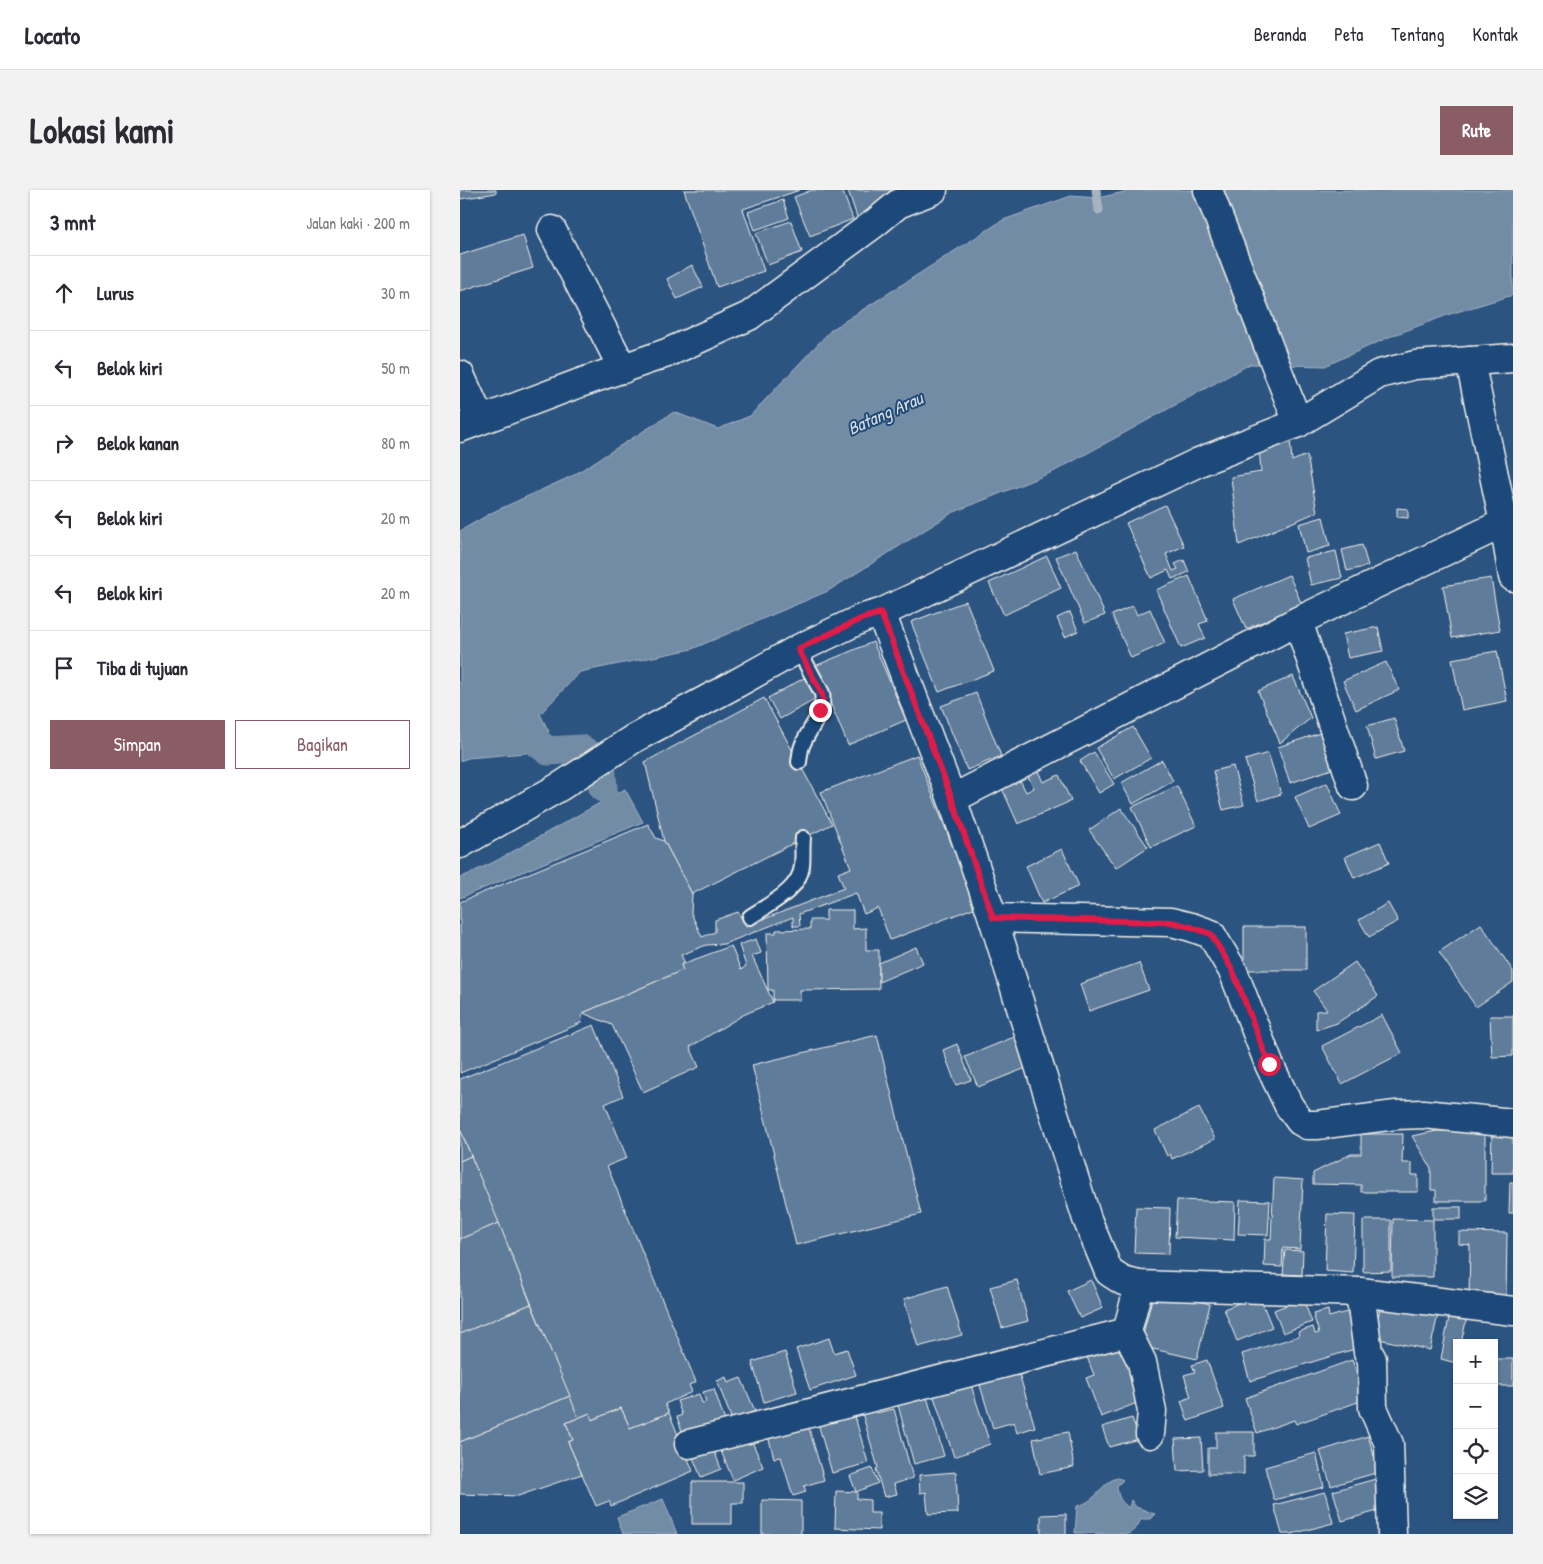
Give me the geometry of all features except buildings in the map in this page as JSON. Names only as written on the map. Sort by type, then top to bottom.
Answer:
[{"type":"street","points":[[460,375],[470,424],[667,353],[749,316],[875,223],[896,197],[934,190]]},
{"type":"street","points":[[1208,190],[1294,413]]},
{"type":"street","points":[[552,230],[623,369]]},
{"type":"street","points":[[460,844],[561,786],[633,739],[730,688],[798,649],[863,618],[881,613],[1199,462],[1294,413],[1379,374],[1415,365],[1513,358]]},
{"type":"street","points":[[1470,361],[1504,523],[1513,577]]},
{"type":"street","points":[[952,799],[1298,622],[1504,523]]},
{"type":"street","points":[[881,613],[952,799],[993,918],[1087,1218],[1109,1272],[1123,1281],[1139,1284],[1360,1292],[1513,1311]]},
{"type":"street","points":[[1298,622],[1353,786]]},
{"type":"street","points":[[993,918],[1171,922],[1211,934],[1233,971],[1269,1064],[1289,1106],[1300,1121],[1307,1125],[1396,1115],[1423,1114],[1513,1123]]},
{"type":"street","points":[[1139,1284],[1127,1332],[1142,1362],[1152,1411],[1150,1434]]},
{"type":"street","points":[[1360,1292],[1368,1352],[1372,1359],[1373,1408],[1389,1444],[1392,1534]]},
{"type":"street","points":[[690,1444],[1127,1332]]},
{"type":"lane","points":[[798,649],[823,698],[816,722],[801,748],[799,762]]},
{"type":"lane","points":[[750,917],[781,896],[796,883],[802,867],[803,838]]},
{"type":"water","name":"Batang Arau","points":[[1133,190],[1513,190],[1513,295],[1450,314],[1389,337],[1325,366],[1250,364],[1055,471],[952,513],[828,591],[692,649],[580,672],[540,714],[549,732],[530,735],[548,751],[468,758],[460,761],[460,531],[493,512],[572,476],[674,412],[718,429],[750,416],[831,330],[1003,220],[1071,196],[1098,198]]},
{"type":"water","points":[[625,789],[643,822],[460,898],[460,878],[494,862]]},
{"type":"water","points":[[1118,1478],[1123,1480],[1117,1486],[1123,1503],[1129,1508],[1131,1500],[1136,1507],[1155,1514],[1150,1519],[1141,1519],[1137,1527],[1129,1534],[1075,1533],[1077,1506],[1090,1500],[1108,1483]]},
{"type":"water","points":[[663,1499],[677,1534],[623,1534],[617,1517]]},
{"type":"waterway","points":[[1096,190],[1099,210]]},
{"type":"waterway","points":[[460,701],[468,709],[495,709],[548,751],[581,749],[594,757]]},
{"type":"waterway","points":[[601,763],[603,788]]},
{"type":"route","points":[[820,710],[822,694],[798,649],[863,618],[881,613],[952,799],[993,918],[1171,922],[1211,934],[1233,971],[1269,1064]]}]
